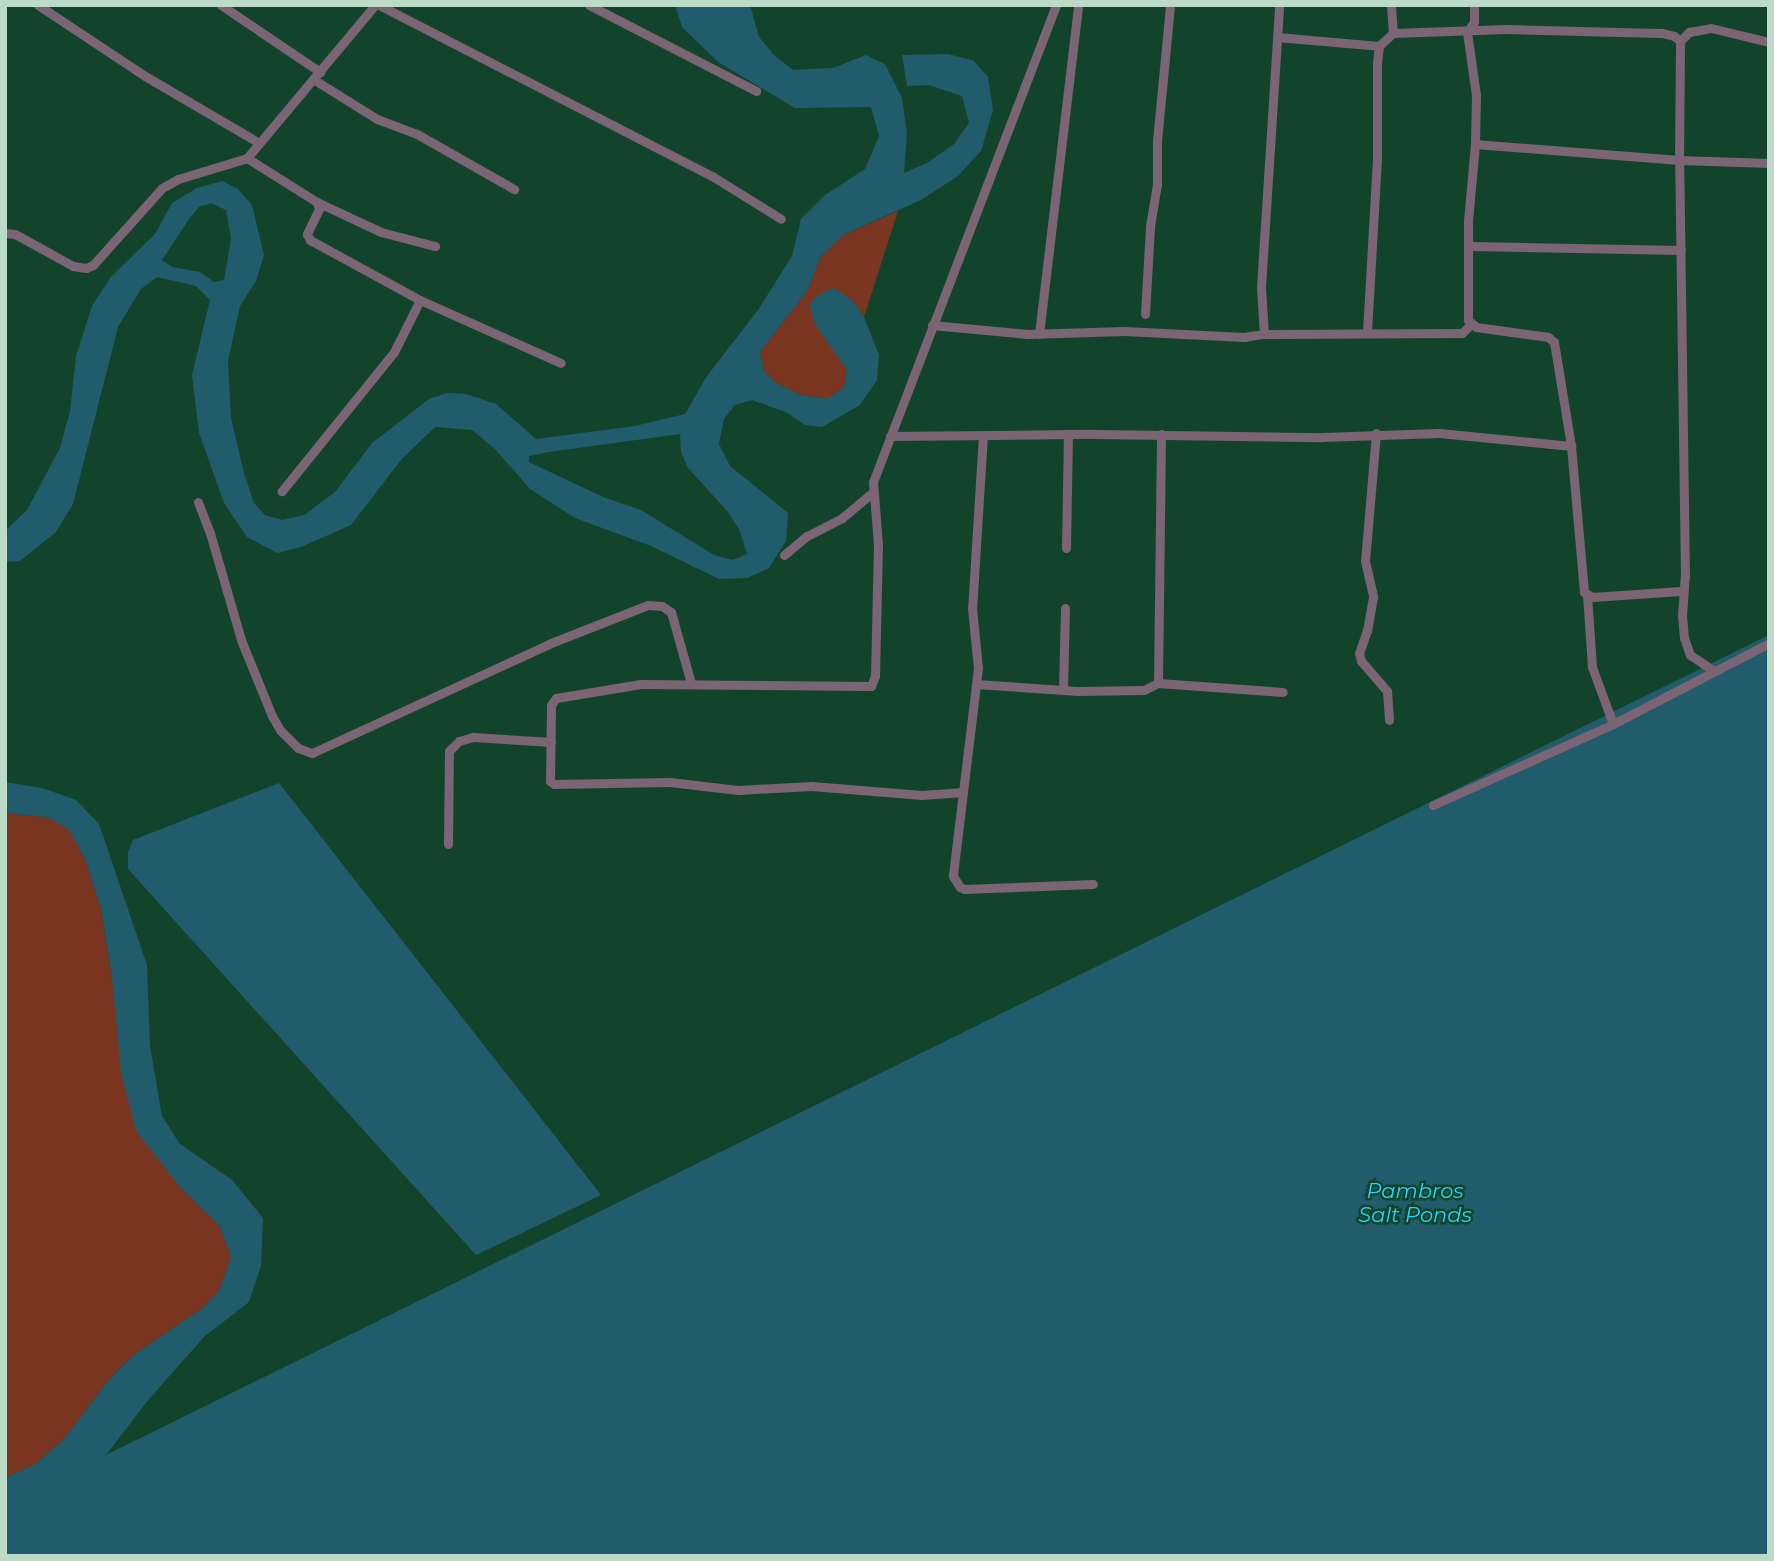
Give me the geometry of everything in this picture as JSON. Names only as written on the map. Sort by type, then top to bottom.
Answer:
[{"type":"street","points":[[38,5],[145,76],[259,143]]},
{"type":"street","points":[[222,5],[377,119],[416,134],[514,188]]},
{"type":"street","points":[[5,233],[15,234],[73,266],[86,268],[93,265],[162,188],[178,178],[247,158],[377,5],[712,176],[781,219]]},
{"type":"street","points":[[589,5],[756,91]]},
{"type":"street","points":[[963,792],[922,795],[811,786],[738,790],[669,782],[554,783],[550,781],[551,705],[556,698],[641,684],[691,682],[871,686],[874,676],[878,545],[878,524],[872,493],[890,436],[1056,5]]},
{"type":"street","points":[[1040,334],[1078,5]]},
{"type":"street","points":[[1145,314],[1150,226],[1157,184],[1157,141],[1170,6],[1162,5]]},
{"type":"street","points":[[1264,334],[1261,287],[1279,5]]},
{"type":"street","points":[[1391,5],[1393,33]]},
{"type":"street","points":[[1467,32],[1475,22],[1474,5]]},
{"type":"street","points":[[1714,671],[1690,655],[1684,638],[1681,591],[1685,577],[1679,160],[1680,41],[1689,32],[1711,28],[1769,42]]},
{"type":"street","points":[[1367,332],[1377,156],[1379,46],[1393,33],[1506,29],[1662,33],[1674,36],[1680,41]]},
{"type":"street","points":[[1467,32],[1475,68],[1475,144],[1470,187],[1467,313],[1471,324]]},
{"type":"street","points":[[1277,37],[1379,46]]},
{"type":"street","points":[[1475,144],[1679,160],[1769,163]]},
{"type":"street","points":[[247,158],[317,202],[381,232],[435,246]]},
{"type":"street","points":[[317,202],[319,209],[307,234],[310,240],[420,300],[561,363]]},
{"type":"street","points":[[1470,246],[1681,250]]},
{"type":"street","points":[[282,491],[394,352],[420,300]]},
{"type":"street","points":[[932,325],[1040,334],[1124,331],[1244,337],[1264,334],[1367,332],[1414,335],[1462,333],[1471,324]]},
{"type":"street","points":[[1471,324],[1485,329],[1548,337],[1554,342],[1571,446],[1582,585],[1587,595],[1592,667],[1613,724]]},
{"type":"street","points":[[1376,433],[1364,561],[1373,597],[1367,630],[1359,653],[1361,661],[1387,691],[1389,720]]},
{"type":"street","points":[[890,436],[1161,434],[1269,437],[1439,433],[1571,446]]},
{"type":"street","points":[[1066,548],[1068,434]]},
{"type":"street","points":[[1158,683],[1161,434]]},
{"type":"street","points":[[983,435],[972,608],[978,668],[953,876],[960,887],[1093,884]]},
{"type":"street","points":[[784,555],[807,536],[842,518],[872,493]]},
{"type":"street","points":[[198,502],[211,533],[241,640],[272,716],[298,748],[312,754],[551,643],[648,605],[662,606],[671,612],[691,682]]},
{"type":"street","points":[[1587,595],[1681,591]]},
{"type":"street","points":[[1063,690],[1065,608]]},
{"type":"street","points":[[1433,805],[1613,724],[1769,643]]},
{"type":"street","points":[[976,684],[1063,690],[1143,690],[1158,683],[1283,692]]},
{"type":"street","points":[[448,844],[449,751],[459,741],[473,737],[551,742]]},
{"type":"shaded area","points":[[898,211],[864,317],[853,301],[835,350],[847,371],[844,387],[827,399],[801,395],[778,384],[764,372],[760,352],[807,291],[821,256],[845,234]]},
{"type":"shaded area","points":[[5,813],[47,817],[70,830],[85,859],[101,909],[112,977],[179,1186],[219,1225],[231,1257],[220,1289],[204,1307],[135,1354],[111,1377],[63,1440],[35,1464],[5,1478]]},
{"type":"water","points":[[675,5],[750,5],[759,37],[774,55],[793,70],[833,68],[866,55],[885,64],[902,98],[907,133],[904,173],[927,163],[954,144],[969,123],[962,96],[929,85],[907,86],[902,55],[948,54],[974,61],[988,77],[993,110],[981,151],[958,176],[921,200],[845,234],[821,256],[807,291],[760,352],[764,372],[778,384],[801,395],[827,399],[844,387],[847,371],[815,324],[809,304],[819,294],[834,288],[853,301],[864,317],[879,355],[877,380],[860,405],[822,427],[805,425],[786,412],[752,400],[735,405],[724,419],[719,444],[730,466],[788,513],[786,541],[769,568],[747,578],[719,579],[651,546],[575,518],[530,489],[495,449],[472,430],[435,427],[401,460],[351,525],[301,547],[277,553],[247,537],[224,503],[199,433],[192,375],[210,300],[196,286],[157,277],[141,289],[118,327],[73,504],[56,532],[20,561],[5,562],[5,531],[27,510],[60,448],[70,411],[76,356],[92,306],[111,277],[155,234],[172,203],[197,188],[222,181],[238,189],[252,205],[264,255],[256,281],[240,306],[228,361],[231,418],[244,473],[254,503],[265,515],[282,520],[304,515],[335,492],[372,443],[429,399],[447,393],[466,394],[496,404],[536,439],[635,426],[685,414],[707,376],[758,310],[792,256],[801,219],[825,195],[865,169],[879,136],[871,107],[795,108],[718,62],[682,27]],"holes":[[[211,203],[226,210],[231,239],[224,280],[214,282],[200,272],[172,267],[162,260],[199,207]],[[680,434],[681,452],[688,468],[728,512],[739,529],[747,554],[733,560],[714,555],[641,510],[603,497],[529,462],[529,456],[549,452]]]},
{"type":"water","name":"Pambros Salt Ponds","points":[[1769,635],[1769,1556],[5,1556],[5,1478],[35,1464],[63,1440],[111,1377],[135,1354],[204,1307],[220,1289],[231,1257],[219,1225],[179,1186],[136,1131],[121,1073],[112,977],[101,909],[85,859],[69,830],[47,817],[5,813],[5,782],[42,788],[76,800],[99,824],[147,965],[150,1046],[162,1116],[180,1144],[232,1180],[263,1218],[261,1266],[249,1302],[205,1336],[149,1399],[106,1455]]},
{"type":"water","points":[[279,783],[601,1195],[476,1255],[128,869],[128,852],[133,840]]}]
